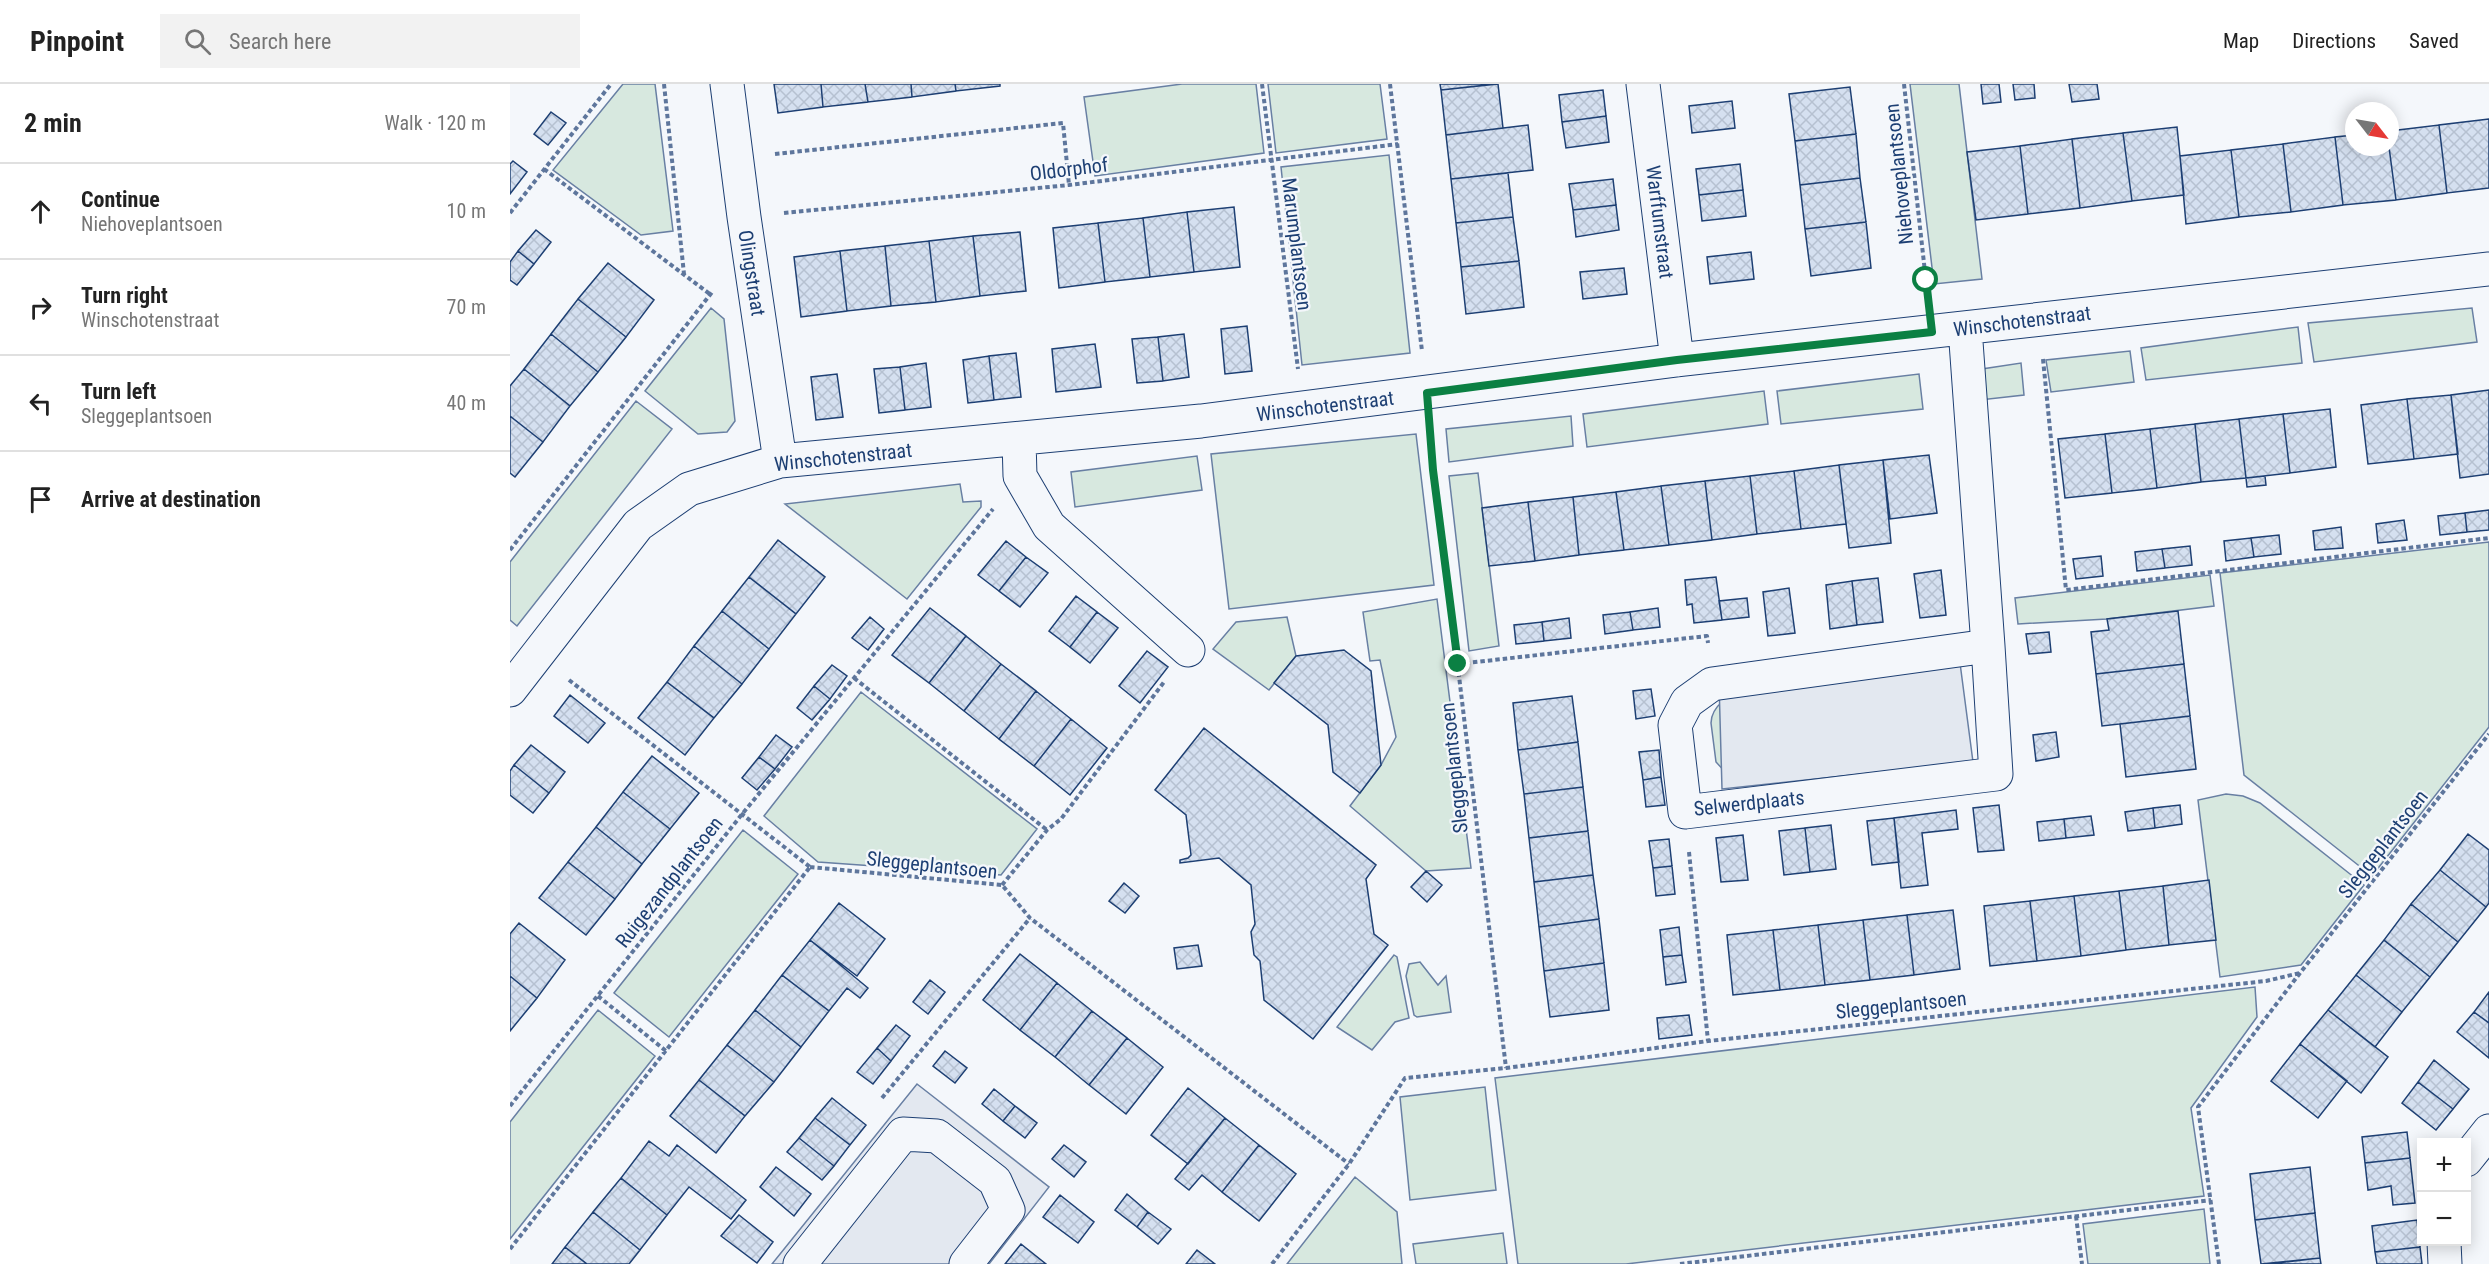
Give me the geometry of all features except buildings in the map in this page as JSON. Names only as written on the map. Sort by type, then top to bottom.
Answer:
[{"type":"street","name":"Olingstraat","points":[[727,84],[780,461]]},
{"type":"street","name":"Warffumstraat","points":[[1643,84],[1677,360]]},
{"type":"street","name":"Winschotenstraat","points":[[510,690],[639,525],[689,489],[780,461],[1019,440],[1303,409],[1677,360],[2489,269]]},
{"type":"street","name":"Selwerdplaats","points":[[1965,328],[1988,646],[1996,774],[1685,812],[1675,725],[1687,702],[1712,684],[1988,646]]},
{"type":"street","points":[[1019,440],[1020,476],[1049,526],[1188,650]]},
{"type":"street","points":[[2471,1154],[2489,1131]]},
{"type":"street","points":[[800,1264],[903,1134],[937,1136],[995,1181],[1008,1210],[966,1264]]},
{"type":"street","points":[[2444,1246],[2445,1264]]},
{"type":"path","points":[[510,213],[611,84]]},
{"type":"path","points":[[664,84],[684,275]]},
{"type":"path","name":"Marumplantsoen","points":[[1262,84],[1303,409]]},
{"type":"path","points":[[1390,84],[1427,393]]},
{"type":"path","name":"Niehoveplantsoen","points":[[1905,84],[1932,332]]},
{"type":"path","points":[[774,154],[1064,123],[1070,185]]},
{"type":"path","name":"Oldorphof","points":[[746,232],[1070,185],[1271,158],[1398,144]]},
{"type":"path","points":[[544,169],[711,295]]},
{"type":"path","points":[[510,550],[711,295],[746,232]]},
{"type":"path","points":[[2039,319],[2067,590],[2489,538]]},
{"type":"path","name":"Sleggeplantsoen","points":[[1427,393],[1433,470],[1506,1068]]},
{"type":"path","name":"Ruigezandplantsoen","points":[[510,1106],[743,813],[1020,476]]},
{"type":"path","points":[[1458,664],[1707,636],[1712,684]]},
{"type":"path","points":[[1002,885],[1047,830],[1061,819],[1188,650]]},
{"type":"path","points":[[510,1249],[810,867],[537,655]]},
{"type":"path","points":[[854,678],[1047,830]]},
{"type":"path","name":"Sleggeplantsoen","points":[[2219,1264],[2198,1107],[2300,973],[2489,734]]},
{"type":"path","points":[[1685,812],[1708,1041]]},
{"type":"path","name":"Sleggeplantsoen","points":[[810,867],[1002,885],[1030,918],[1349,1164]]},
{"type":"path","points":[[903,1134],[877,1104],[1030,918]]},
{"type":"path","name":"Sleggeplantsoen","points":[[1272,1264],[1349,1164],[1405,1078],[1506,1068],[1708,1041],[2266,981],[2300,973]]},
{"type":"path","points":[[598,996],[666,1051]]},
{"type":"path","points":[[1680,1264],[2211,1200]]},
{"type":"path","points":[[2076,1216],[2082,1264]]},
{"type":"shaded area","points":[[623,84],[655,84],[673,231],[641,235],[553,170]]},
{"type":"shaded area","points":[[1182,84],[1256,84],[1264,153],[1095,176],[1084,97]]},
{"type":"shaded area","points":[[1268,84],[1380,84],[1387,139],[1276,153]]},
{"type":"shaded area","points":[[1910,84],[1959,84],[1982,279],[1934,284]]},
{"type":"shaded area","points":[[1389,155],[1410,353],[1302,365],[1281,167]]},
{"type":"shaded area","points":[[711,308],[724,319],[735,421],[727,432],[698,434],[645,391]]},
{"type":"shaded area","points":[[2472,308],[2477,342],[2314,362],[2308,323]]},
{"type":"shaded area","points":[[2298,327],[2302,363],[2146,380],[2141,348]]},
{"type":"shaded area","points":[[2130,351],[2134,382],[2051,392],[2046,360]]},
{"type":"shaded area","points":[[2021,363],[2024,395],[1980,400],[1982,369]]},
{"type":"shaded area","points":[[1919,374],[1923,409],[1781,424],[1777,391]]},
{"type":"shaded area","points":[[1764,391],[1768,424],[1587,447],[1583,414]]},
{"type":"shaded area","points":[[636,401],[672,429],[517,626],[510,620],[510,562]]},
{"type":"shaded area","points":[[1571,416],[1573,446],[1449,462],[1446,429]]},
{"type":"shaded area","points":[[1416,434],[1434,585],[1229,609],[1211,454]]},
{"type":"shaded area","points":[[1197,456],[1202,490],[1075,507],[1071,472]]},
{"type":"shaded area","points":[[1478,473],[1499,646],[1469,651],[1449,476]]},
{"type":"shaded area","points":[[960,484],[963,502],[981,501],[981,507],[907,599],[785,504]]},
{"type":"shaded area","points":[[2489,542],[2489,727],[2372,876],[2244,775],[2220,573]]},
{"type":"shaded area","points":[[2210,575],[2214,606],[2107,619],[2018,624],[2015,598]]},
{"type":"shaded area","points":[[1437,599],[1471,868],[1426,871],[1350,806],[1381,765],[1396,737],[1380,660],[1370,661],[1363,612]]},
{"type":"shaded area","points":[[1287,617],[1296,656],[1269,690],[1213,649],[1236,622]]},
{"type":"shaded area","points":[[1960,663],[1973,762],[1722,789],[1719,683]]},
{"type":"shaded area","points":[[861,692],[1037,829],[1001,875],[818,862],[764,816]]},
{"type":"shaded area","points":[[1723,701],[1728,775],[1716,762],[1711,723],[1714,711]]},
{"type":"shaded area","points":[[2226,794],[2243,796],[2260,803],[2364,885],[2301,965],[2220,977],[2198,800]]},
{"type":"shaded area","points":[[743,830],[798,874],[669,1037],[614,993]]},
{"type":"shaded area","points":[[1394,955],[1397,957],[1409,1018],[1395,1022],[1372,1050],[1337,1027]]},
{"type":"shaded area","points":[[1420,962],[1438,985],[1446,976],[1451,1012],[1417,1017],[1414,1015],[1406,976],[1409,964]]},
{"type":"shaded area","points":[[2255,987],[2257,1017],[2191,1108],[2204,1196],[1626,1264],[1518,1264],[1495,1078]]},
{"type":"shaded area","points":[[598,1010],[655,1056],[510,1239],[510,1122]]},
{"type":"shaded area","points":[[917,1084],[1049,1187],[989,1264],[772,1264]]},
{"type":"shaded area","points":[[1485,1087],[1496,1190],[1410,1200],[1400,1097]]},
{"type":"shaded area","points":[[1355,1177],[1397,1212],[1402,1264],[1287,1264]]},
{"type":"shaded area","points":[[2204,1209],[2210,1264],[2088,1264],[2083,1224]]},
{"type":"shaded area","points":[[1503,1233],[1507,1264],[1416,1264],[1413,1244]]},
{"type":"route","points":[[1458,664],[1433,470],[1427,393],[1677,360],[1932,332],[1926,280]]}]
